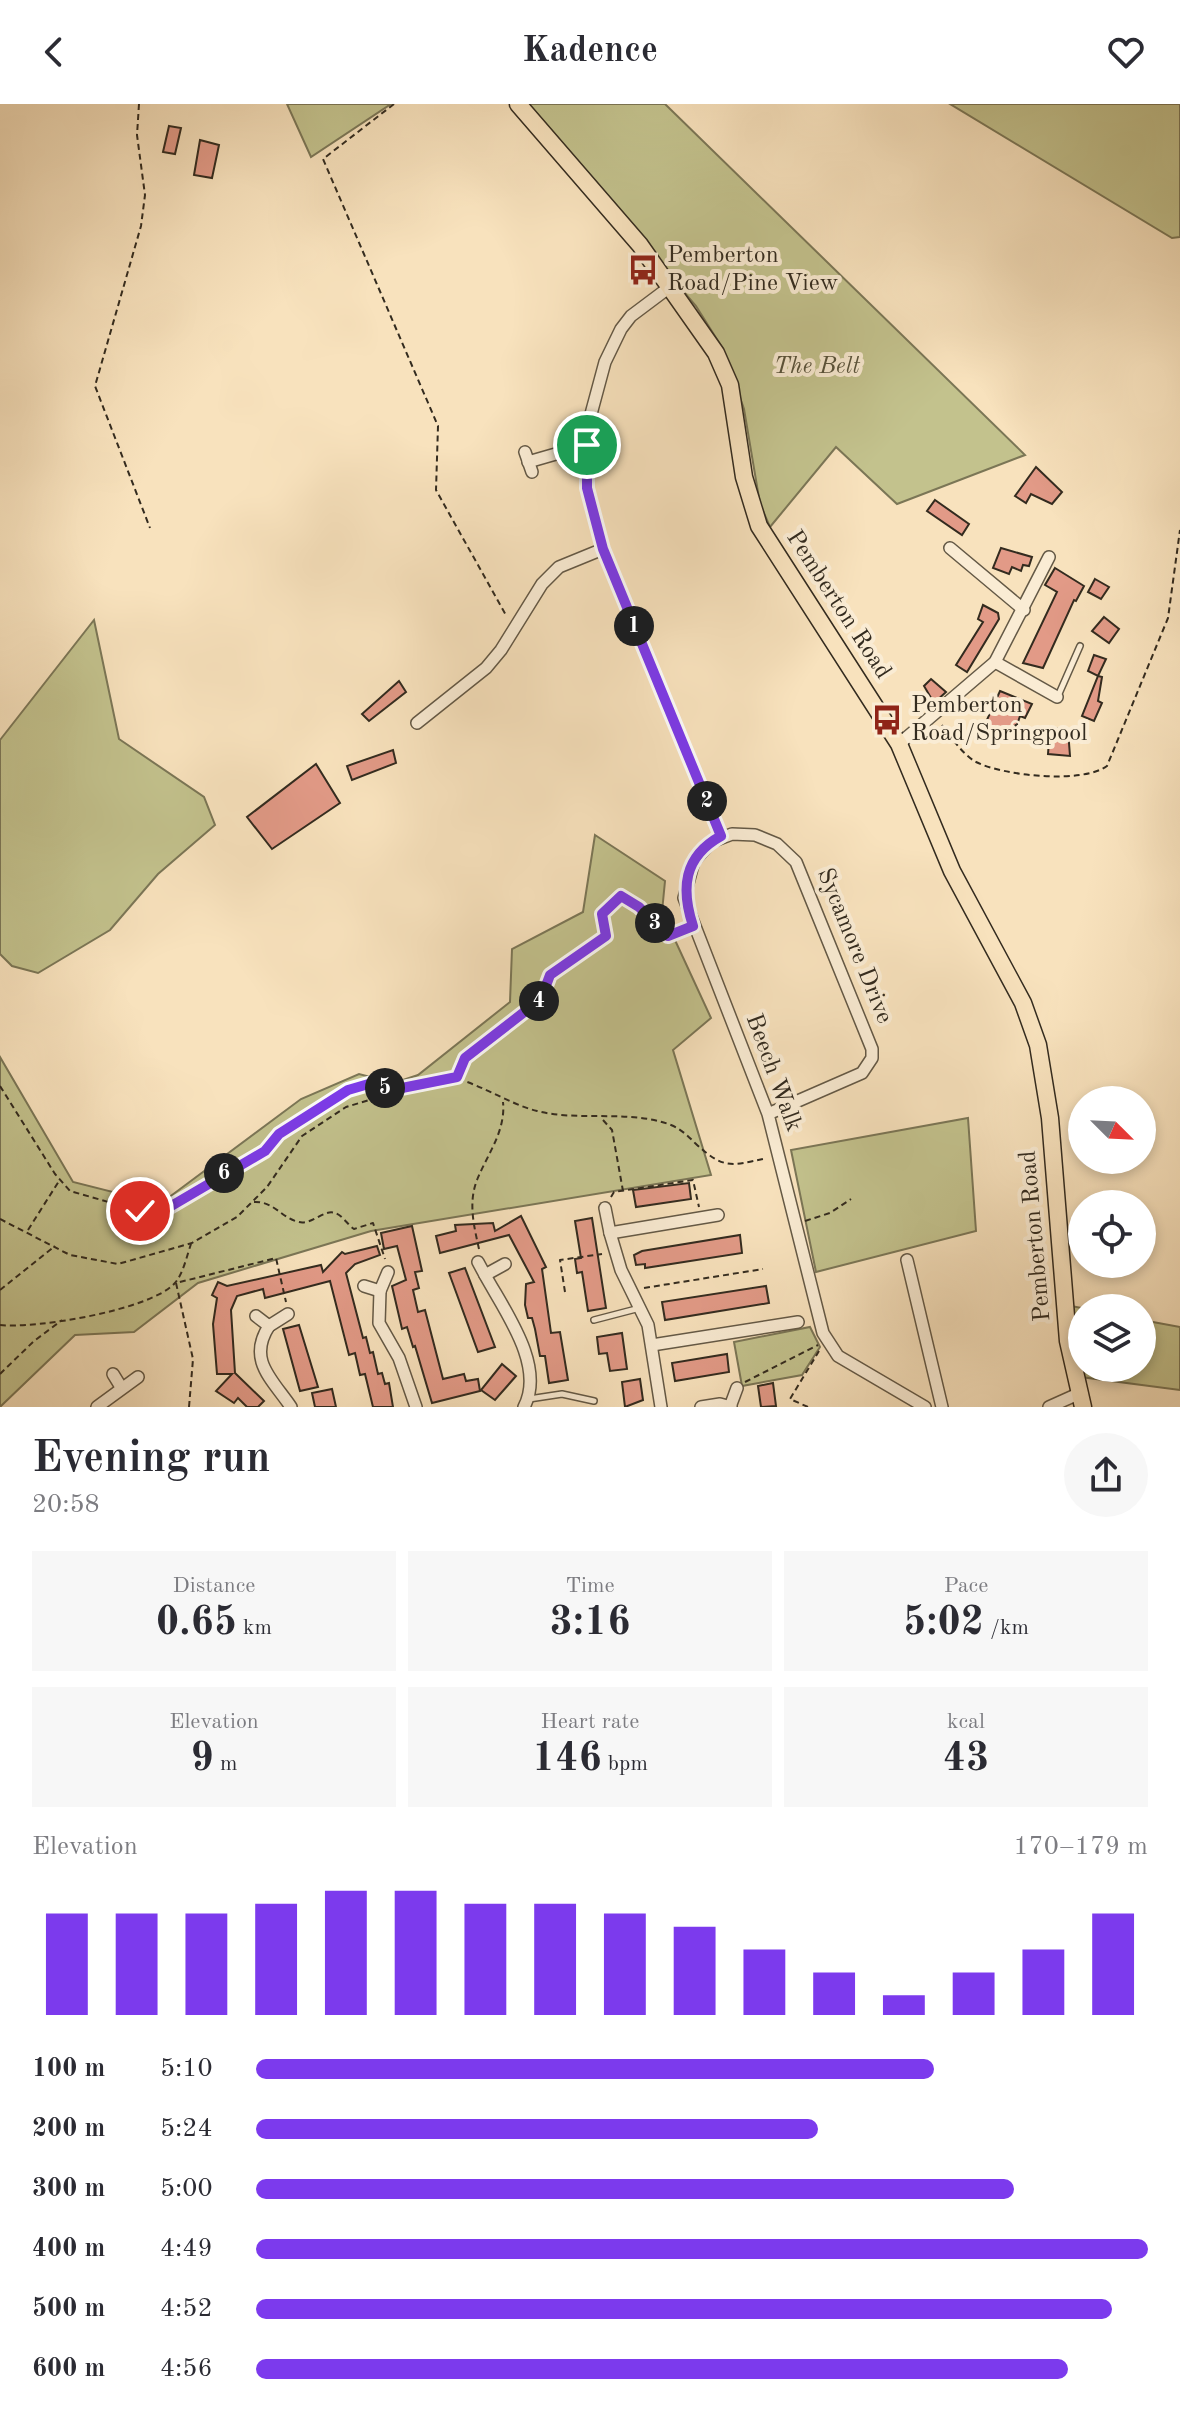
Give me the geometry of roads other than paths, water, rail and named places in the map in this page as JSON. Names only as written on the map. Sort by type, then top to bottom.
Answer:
[{"type":"main road","name":"Pemberton Road","points":[[518,104],[612,211],[671,286],[724,369],[733,400],[744,477],[759,526],[899,744],[952,871],[1023,1003],[1038,1045],[1050,1118],[1068,1341],[1080,1401]]},
{"type":"street","points":[[671,286],[631,316],[613,342],[597,388],[587,445],[587,488],[603,549],[721,836]]},
{"type":"street","points":[[528,462],[587,445]]},
{"type":"street","points":[[950,548],[1024,610]]},
{"type":"street","points":[[417,723],[476,677],[501,650],[542,584],[559,567],[603,549]]},
{"type":"street","points":[[899,744],[995,662],[1049,557]]},
{"type":"street","points":[[995,662],[1057,697]]},
{"type":"street","name":"Sycamore Drive","points":[[721,836],[744,833],[766,838],[796,862],[872,1049],[872,1058],[862,1073],[768,1114]]},
{"type":"street","name":"Beech Walk","points":[[721,836],[702,850],[689,873],[684,898],[768,1114],[826,1341],[838,1356],[925,1407]]},
{"type":"street","points":[[605,1208],[615,1253],[641,1308],[652,1345],[661,1407]]},
{"type":"street","points":[[610,1233],[718,1215]]},
{"type":"street","points":[[907,1260],[942,1407]]},
{"type":"street","points":[[478,1262],[522,1345],[529,1382],[526,1403]]},
{"type":"street","points":[[485,1275],[505,1264]]},
{"type":"street","points":[[388,1272],[380,1291],[379,1323],[399,1358],[416,1407]]},
{"type":"street","points":[[364,1286],[380,1291]]},
{"type":"street","points":[[288,1314],[269,1326],[259,1346],[259,1359],[291,1407]]},
{"type":"street","points":[[256,1316],[269,1326]]},
{"type":"street","points":[[652,1345],[798,1322]]},
{"type":"street","points":[[113,1374],[121,1387]]},
{"type":"street","points":[[97,1407],[138,1377]]},
{"type":"street","points":[[701,1407],[720,1404],[731,1407],[737,1388]]},
{"type":"street","points":[[1049,1407],[1080,1401]]},
{"type":"lane","points":[[1057,697],[1080,646]]},
{"type":"lane","points":[[594,1320],[641,1308]]},
{"type":"lane","points":[[526,1403],[562,1394],[594,1401]]},
{"type":"place","name":"Pemberton Road/Pine View","points":[[643,270]]},
{"type":"place","name":"Pemberton Road/Springpool","points":[[887,720]]},
{"type":"park label","name":"The Belt","points":[[817,367]]}]
